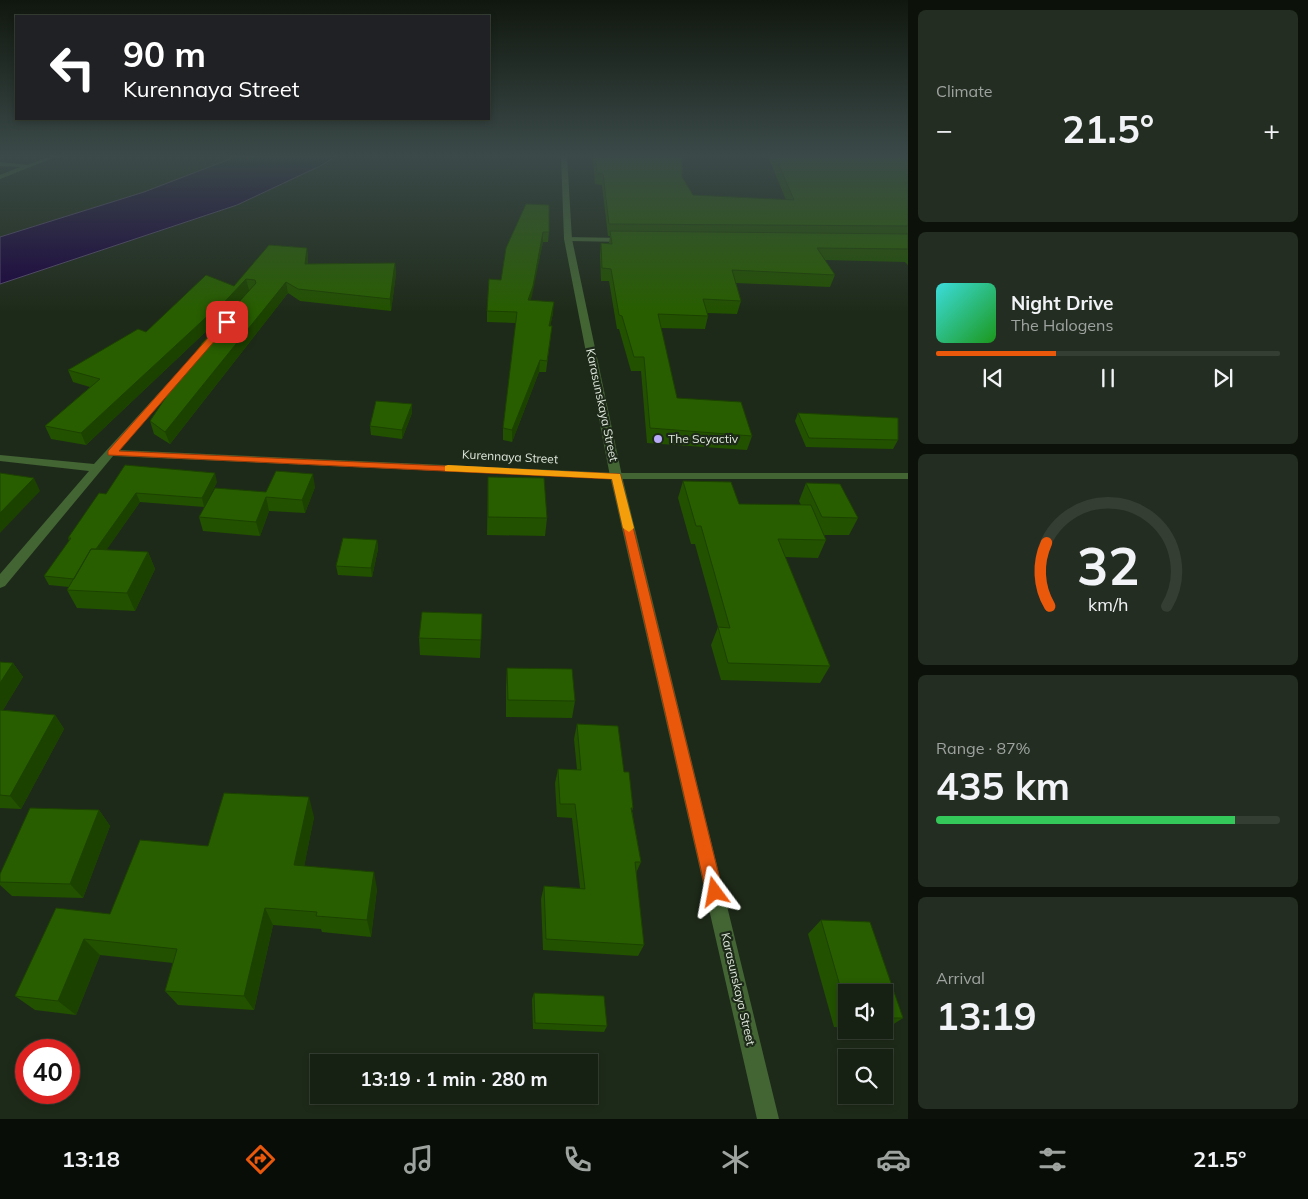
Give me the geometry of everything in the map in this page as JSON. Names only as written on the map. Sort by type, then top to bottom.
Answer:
[{"type":"street","name":"Karasunskaya Street","points":[[567,208],[568,239],[616,476],[768,1119]]},
{"type":"street","points":[[568,239],[636,240]]},
{"type":"street","points":[[0,583],[97,468],[202,351]]},
{"type":"street","name":"Kurennaya Street","points":[[112,453],[616,476],[908,476]]},
{"type":"street","points":[[0,458],[97,468]]},
{"type":"shaded area","points":[[92,208],[227,208],[0,284],[0,237]]},
{"type":"building","points":[[524,208],[549,208],[549,232],[543,232],[533,286],[528,300],[554,302],[549,326],[552,326],[547,361],[540,360],[512,430],[503,428],[517,312],[487,311],[489,279],[501,280],[506,248]]},
{"type":"building","points":[[607,208],[908,208],[908,226],[609,224]]},
{"type":"building","points":[[610,231],[908,234],[908,249],[817,248],[835,275],[732,270],[741,301],[703,299],[708,316],[658,314],[677,398],[741,402],[752,436],[650,428],[644,357],[634,357],[622,316],[619,315],[611,269],[602,268],[601,243],[612,244]]},
{"type":"building","points":[[269,245],[307,248],[305,264],[395,263],[390,299],[298,289],[286,282],[165,432],[150,421],[202,343],[256,283],[255,280],[246,279],[216,311],[214,310],[81,433],[45,426],[100,379],[68,370],[138,329],[146,332],[206,275],[234,286]]},
{"type":"building","points":[[376,401],[412,404],[402,430],[370,426]]},
{"type":"building","points":[[798,413],[898,418],[898,440],[809,438]]},
{"type":"building","points":[[125,465],[215,473],[202,498],[136,493],[96,549],[91,549],[74,579],[44,576],[71,538],[68,538],[99,493],[106,494]]},
{"type":"building","points":[[276,471],[313,474],[302,500],[266,497],[256,522],[199,517],[215,488],[266,492]]},
{"type":"building","points":[[0,473],[34,478],[0,513]]},
{"type":"building","points":[[488,477],[544,478],[547,518],[488,517]]},
{"type":"building","points":[[683,481],[731,482],[739,504],[811,505],[826,540],[778,539],[830,666],[728,663],[718,627],[730,628],[701,526],[696,526]]},
{"type":"building","points":[[806,483],[840,484],[858,518],[822,517]]},
{"type":"building","points":[[343,538],[377,540],[371,568],[336,566]]},
{"type":"building","points":[[91,549],[148,552],[127,593],[67,590]]},
{"type":"building","points":[[422,612],[482,614],[481,640],[419,638]]},
{"type":"building","points":[[0,662],[13,663],[0,683]]},
{"type":"building","points":[[507,668],[572,669],[575,701],[508,700]]},
{"type":"building","points":[[0,710],[55,715],[10,796],[0,795]]},
{"type":"building","points":[[577,724],[618,726],[624,772],[629,772],[633,808],[631,808],[641,862],[635,862],[644,945],[546,939],[544,886],[585,889],[575,804],[560,804],[558,769],[581,770]]},
{"type":"building","points":[[224,793],[309,797],[294,865],[374,872],[367,920],[316,916],[317,912],[265,908],[244,996],[165,991],[177,949],[84,939],[58,1001],[15,996],[56,908],[110,914],[140,840],[208,846]]},
{"type":"building","points":[[30,808],[99,810],[70,884],[0,882],[0,874]]},
{"type":"building","points":[[821,920],[870,922],[891,984],[839,984]]},
{"type":"building","points":[[893,989],[903,1018],[893,1018]]},
{"type":"building","points":[[534,993],[604,996],[607,1026],[535,1023]]},
{"type":"slow traffic","points":[[448,468],[616,476],[629,528]]},
{"type":"place","name":"The Scyactiv","points":[[658,439]]},
{"type":"route","points":[[227,322],[112,453],[616,476],[715,892]]}]
